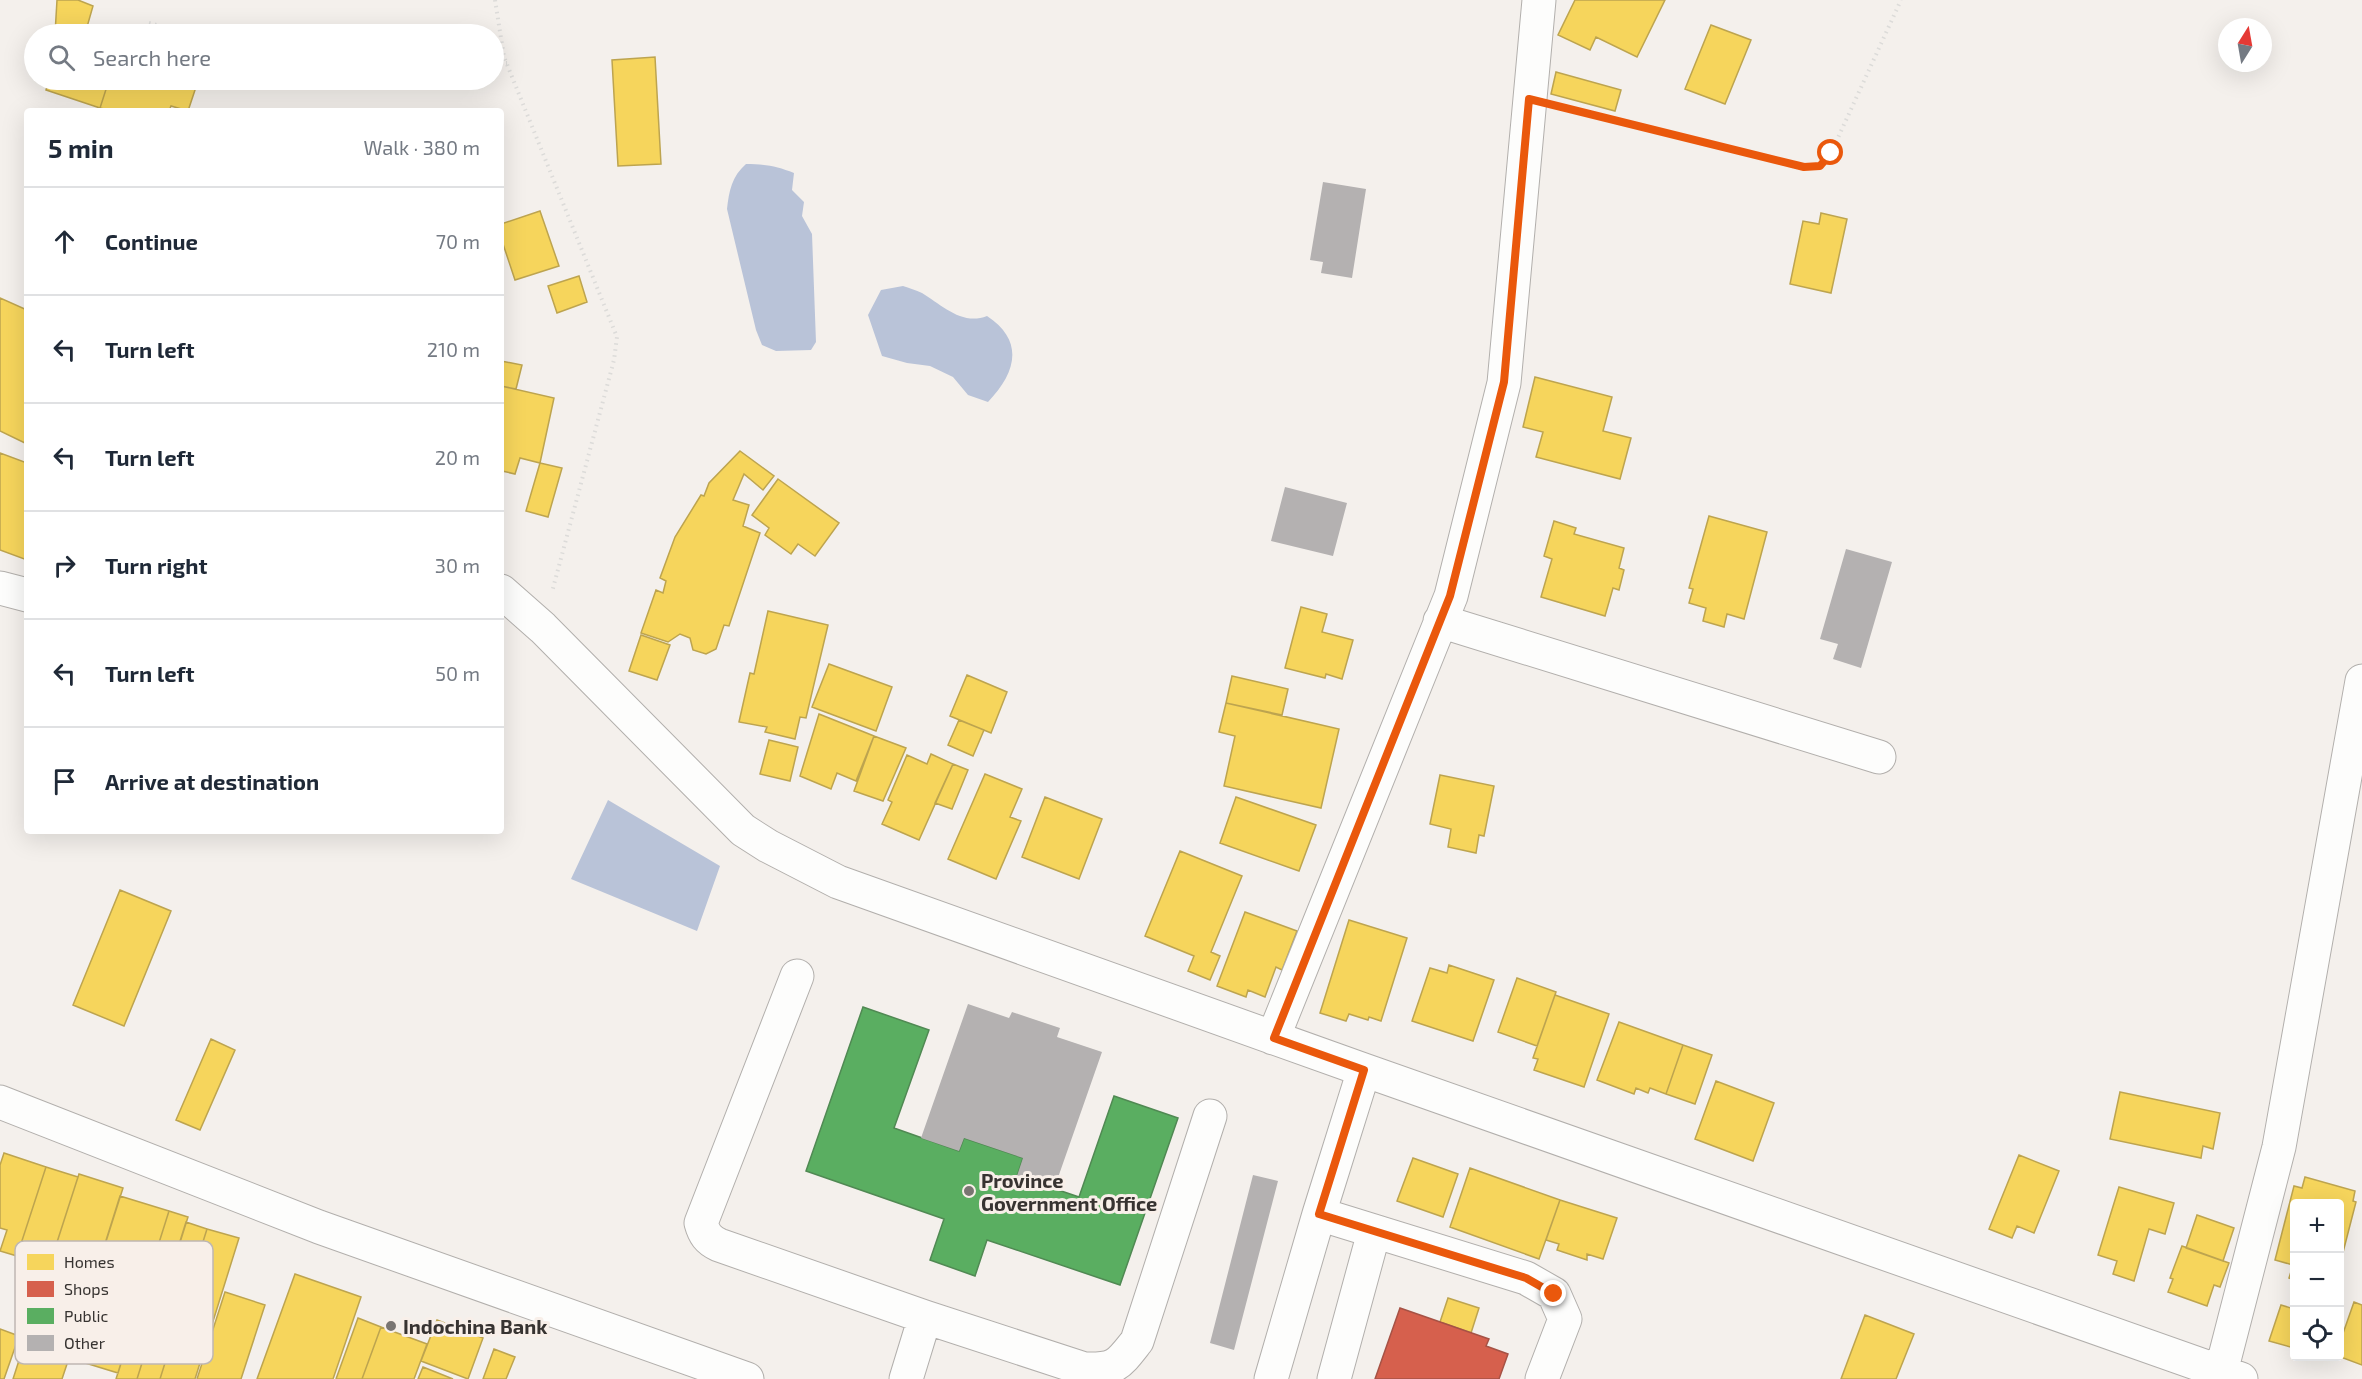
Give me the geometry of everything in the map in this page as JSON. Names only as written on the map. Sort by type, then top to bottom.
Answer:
[{"type":"street","points":[[1274,1038],[1450,596],[1504,382],[1539,0]]},
{"type":"street","points":[[0,588],[24,594]]},
{"type":"street","points":[[504,594],[543,628],[743,830],[768,846],[838,882],[2231,1376],[2279,1147],[2362,681]]},
{"type":"street","points":[[1440,621],[1879,758]]},
{"type":"street","points":[[797,976],[701,1223],[702,1229],[706,1236],[719,1245],[925,1317],[1084,1369],[1104,1369],[1120,1362],[1137,1341],[1210,1116]]},
{"type":"street","points":[[1271,1379],[1364,1070]]},
{"type":"street","points":[[0,1102],[319,1227],[747,1379]]},
{"type":"street","points":[[1319,1214],[1526,1278],[1554,1294],[1565,1320],[1542,1379]]},
{"type":"street","points":[[1334,1379],[1374,1232]]},
{"type":"street","points":[[906,1379],[925,1317]]},
{"type":"path","points":[[495,0],[499,24]]},
{"type":"path","points":[[1529,99],[1804,167],[1820,166],[1831,153],[1901,0]]},
{"type":"path","points":[[504,57],[617,337],[614,360],[543,628]]},
{"type":"water","points":[[746,164],[770,166],[794,173],[792,190],[804,202],[802,216],[812,234],[816,342],[811,350],[776,351],[762,345],[756,330],[727,209],[732,184]]},
{"type":"water","points":[[903,286],[922,293],[961,316],[978,318],[987,316],[1007,336],[1012,358],[1010,369],[998,391],[988,402],[968,395],[953,377],[930,366],[882,356],[868,315],[881,290]]},
{"type":"water","points":[[608,800],[720,866],[697,931],[571,879]]},
{"type":"building: Homes","points":[[57,0],[78,0],[93,6],[88,24],[56,24]]},
{"type":"building: Homes","points":[[1575,0],[1665,0],[1637,57],[1596,37],[1590,50],[1558,35]]},
{"type":"building: Homes","points":[[1711,25],[1751,40],[1725,104],[1685,89]]},
{"type":"building: Homes","points":[[655,57],[661,164],[618,166],[612,60]]},
{"type":"building: Homes","points":[[1556,72],[1621,90],[1615,111],[1551,94]]},
{"type":"building: Homes","points":[[46,90],[106,90],[100,108]]},
{"type":"building: Homes","points":[[106,90],[195,90],[189,108],[171,106],[170,108],[100,108]]},
{"type":"building: Homes","points":[[540,211],[559,266],[515,280],[504,247],[504,223]]},
{"type":"building: Homes","points":[[1821,213],[1847,219],[1831,293],[1790,284],[1803,221],[1819,224]]},
{"type":"building: Homes","points":[[579,276],[587,302],[557,313],[548,286]]},
{"type":"building: Homes","points":[[0,298],[24,309],[24,443],[0,431]]},
{"type":"building: Homes","points":[[504,362],[522,365],[516,389],[504,387]]},
{"type":"building: Homes","points":[[1535,377],[1612,397],[1603,431],[1631,438],[1620,479],[1536,457],[1543,432],[1523,427]]},
{"type":"building: Homes","points":[[504,387],[554,398],[540,463],[520,458],[515,474],[504,471]]},
{"type":"building: Homes","points":[[740,451],[774,476],[763,490],[744,474],[733,500],[749,505],[743,526],[760,533],[729,626],[724,625],[716,649],[706,654],[693,650],[690,638],[680,634],[668,642],[641,633],[656,590],[663,593],[666,581],[660,578],[675,537],[701,495],[704,496],[709,483]]},
{"type":"building: Homes","points":[[0,453],[24,462],[24,559],[0,550]]},
{"type":"building: Homes","points":[[540,463],[562,468],[548,517],[526,511]]},
{"type":"building: Homes","points":[[778,479],[839,523],[815,556],[798,544],[791,554],[765,535],[769,528],[752,515]]},
{"type":"building: Homes","points":[[1709,516],[1767,532],[1744,619],[1727,614],[1724,627],[1703,621],[1706,608],[1689,603],[1693,589],[1689,588]]},
{"type":"building: Homes","points":[[1554,521],[1576,528],[1574,534],[1624,548],[1619,568],[1624,570],[1619,590],[1613,588],[1605,616],[1541,597],[1552,559],[1544,556]]},
{"type":"building: Homes","points":[[1301,607],[1327,614],[1322,632],[1353,640],[1342,679],[1326,674],[1325,678],[1285,668]]},
{"type":"building: Homes","points":[[768,611],[828,625],[806,718],[800,717],[795,739],[765,732],[767,727],[739,722],[750,673],[754,674]]},
{"type":"building: Homes","points":[[641,635],[670,645],[657,680],[629,671]]},
{"type":"building: Homes","points":[[829,664],[892,687],[876,731],[812,707]]},
{"type":"building: Homes","points":[[967,675],[1007,692],[991,733],[950,716]]},
{"type":"building: Homes","points":[[1232,676],[1288,689],[1282,715],[1226,703]]},
{"type":"building: Homes","points":[[1226,703],[1339,729],[1321,808],[1224,786],[1235,736],[1219,732]]},
{"type":"building: Homes","points":[[819,714],[874,736],[856,781],[837,773],[831,789],[800,776]]},
{"type":"building: Homes","points":[[959,720],[984,730],[973,756],[948,745]]},
{"type":"building: Homes","points":[[874,736],[906,748],[883,801],[854,791]]},
{"type":"building: Homes","points":[[769,740],[798,747],[790,781],[760,774]]},
{"type":"building: Homes","points":[[931,754],[953,764],[919,840],[882,824],[892,802],[888,800],[907,755],[927,764]]},
{"type":"building: Homes","points":[[953,764],[968,770],[952,809],[935,803]]},
{"type":"building: Homes","points":[[985,774],[1022,789],[1010,817],[1021,821],[996,879],[948,859]]},
{"type":"building: Homes","points":[[1440,775],[1494,786],[1484,836],[1479,835],[1476,853],[1448,847],[1451,829],[1430,824]]},
{"type":"building: Homes","points":[[1045,797],[1102,819],[1079,879],[1022,857]]},
{"type":"building: Homes","points":[[1236,797],[1316,825],[1299,871],[1220,843]]},
{"type":"building: Homes","points":[[1180,851],[1242,876],[1211,952],[1220,956],[1210,980],[1188,971],[1194,956],[1145,936]]},
{"type":"building: Homes","points":[[120,890],[171,911],[124,1026],[73,1005]]},
{"type":"building: Homes","points":[[1245,912],[1297,931],[1282,970],[1276,967],[1265,997],[1248,990],[1246,997],[1217,986]]},
{"type":"building: Homes","points":[[1349,920],[1407,938],[1381,1021],[1369,1017],[1368,1020],[1349,1014],[1346,1021],[1320,1013]]},
{"type":"building: Homes","points":[[1449,965],[1494,980],[1473,1041],[1412,1021],[1430,968],[1447,973]]},
{"type":"building: Homes","points":[[1517,978],[1556,992],[1537,1046],[1498,1032]]},
{"type":"building: Homes","points":[[1555,995],[1609,1014],[1584,1087],[1534,1070],[1538,1059],[1533,1058]]},
{"type":"building: Homes","points":[[1619,1022],[1683,1045],[1666,1094],[1650,1088],[1648,1093],[1636,1088],[1634,1094],[1597,1080]]},
{"type":"building: Homes","points":[[211,1039],[235,1050],[200,1130],[176,1120]]},
{"type":"building: Homes","points":[[1683,1045],[1712,1055],[1695,1104],[1666,1094]]},
{"type":"building: Homes","points":[[1716,1081],[1774,1103],[1753,1161],[1695,1139]]},
{"type":"building: Homes","points":[[2120,1092],[2220,1113],[2213,1149],[2203,1146],[2201,1158],[2110,1139]]},
{"type":"building: Homes","points":[[4,1153],[46,1167],[22,1241],[15,1241],[15,1255],[0,1251],[7,1230],[0,1228],[0,1165]]},
{"type":"building: Homes","points":[[2019,1155],[2059,1171],[2034,1233],[2017,1226],[2012,1238],[1989,1229]]},
{"type":"building: Homes","points":[[1413,1158],[1458,1174],[1443,1217],[1397,1201]]},
{"type":"building: Homes","points":[[46,1167],[78,1177],[57,1241],[22,1241]]},
{"type":"building: Homes","points":[[1470,1168],[1560,1200],[1539,1259],[1450,1227]]},
{"type":"building: Homes","points":[[79,1174],[123,1188],[106,1241],[57,1241]]},
{"type":"building: Homes","points":[[2305,1177],[2355,1191],[2353,1201],[2356,1202],[2344,1248],[2344,1199],[2291,1199],[2294,1186],[2302,1188]]},
{"type":"building: Homes","points":[[2119,1187],[2174,1203],[2165,1234],[2149,1229],[2134,1281],[2113,1274],[2117,1261],[2098,1255]]},
{"type":"building: Homes","points":[[120,1196],[169,1211],[160,1241],[106,1241]]},
{"type":"building: Homes","points":[[1560,1200],[1617,1218],[1603,1259],[1587,1254],[1587,1260],[1557,1250],[1559,1244],[1546,1240]]},
{"type":"building: Homes","points":[[2290,1202],[2290,1264],[2275,1260]]},
{"type":"building: Homes","points":[[169,1211],[188,1217],[180,1241],[160,1241]]},
{"type":"building: Homes","points":[[2197,1215],[2234,1228],[2223,1261],[2186,1248]]},
{"type":"building: Homes","points":[[186,1222],[207,1229],[203,1241],[180,1241]]},
{"type":"building: Homes","points":[[207,1229],[239,1238],[213,1321],[213,1241],[203,1241]]},
{"type":"building: Homes","points":[[2182,1246],[2229,1263],[2220,1287],[2214,1285],[2207,1306],[2168,1292],[2173,1279],[2170,1278]]},
{"type":"building: Homes","points":[[295,1274],[361,1297],[333,1379],[257,1379]]},
{"type":"building: Homes","points":[[225,1292],[265,1305],[241,1379],[197,1379],[202,1364],[213,1364],[213,1329]]},
{"type":"building: Homes","points":[[1448,1298],[1479,1308],[1471,1333],[1440,1322]]},
{"type":"building: Homes","points":[[2354,1302],[2362,1305],[2362,1365],[2344,1358],[2344,1331]]},
{"type":"building: Homes","points":[[2281,1305],[2290,1308],[2290,1347],[2269,1341]]},
{"type":"building: Homes","points":[[1865,1315],[1914,1334],[1896,1379],[1841,1379]]},
{"type":"building: Homes","points":[[358,1318],[381,1327],[362,1379],[336,1379]]},
{"type":"building: Homes","points":[[437,1320],[483,1338],[468,1379],[421,1361]]},
{"type":"building: Homes","points":[[381,1327],[427,1344],[414,1379],[362,1379]]},
{"type":"building: Homes","points":[[0,1329],[15,1335],[15,1347],[4,1379],[0,1379]]},
{"type":"building: Homes","points":[[494,1349],[515,1357],[506,1379],[483,1379]]},
{"type":"building: Homes","points":[[18,1364],[67,1364],[62,1379],[13,1379]]},
{"type":"building: Homes","points":[[89,1364],[121,1364],[118,1373]]},
{"type":"building: Homes","points":[[121,1364],[142,1364],[137,1379],[116,1379]]},
{"type":"building: Homes","points":[[142,1364],[165,1364],[160,1379],[137,1379]]},
{"type":"building: Homes","points":[[165,1364],[200,1364],[195,1379],[160,1379]]},
{"type":"building: Homes","points":[[423,1367],[453,1379],[418,1379]]},
{"type":"building: Shops","points":[[1400,1308],[1489,1339],[1486,1346],[1508,1354],[1499,1379],[1375,1379]]},
{"type":"building: Public","points":[[863,1007],[929,1030],[894,1128],[959,1151],[964,1138],[1023,1158],[1017,1176],[1079,1197],[1114,1096],[1178,1118],[1120,1285],[987,1240],[975,1276],[930,1260],[944,1219],[806,1171]]},
{"type":"building: Other","points":[[1323,182],[1366,189],[1352,278],[1321,273],[1323,262],[1310,260]]},
{"type":"building: Other","points":[[1285,487],[1347,503],[1333,556],[1271,541]]},
{"type":"building: Other","points":[[1846,549],[1892,562],[1861,668],[1833,659],[1838,644],[1820,639]]},
{"type":"building: Other","points":[[968,1004],[1009,1018],[1012,1012],[1060,1028],[1057,1037],[1102,1052],[1054,1189],[1017,1176],[1023,1158],[964,1138],[959,1151],[921,1138]]},
{"type":"building: Other","points":[[1253,1175],[1278,1181],[1234,1350],[1210,1343]]},
{"type":"place","name":"Province Government Office","points":[[969,1191]]},
{"type":"place","name":"Indochina Bank","points":[[391,1326]]},
{"type":"route","points":[[1554,1294],[1526,1278],[1319,1214],[1364,1070],[1274,1038],[1450,596],[1504,382],[1529,99],[1804,167],[1820,166],[1831,153]]}]
